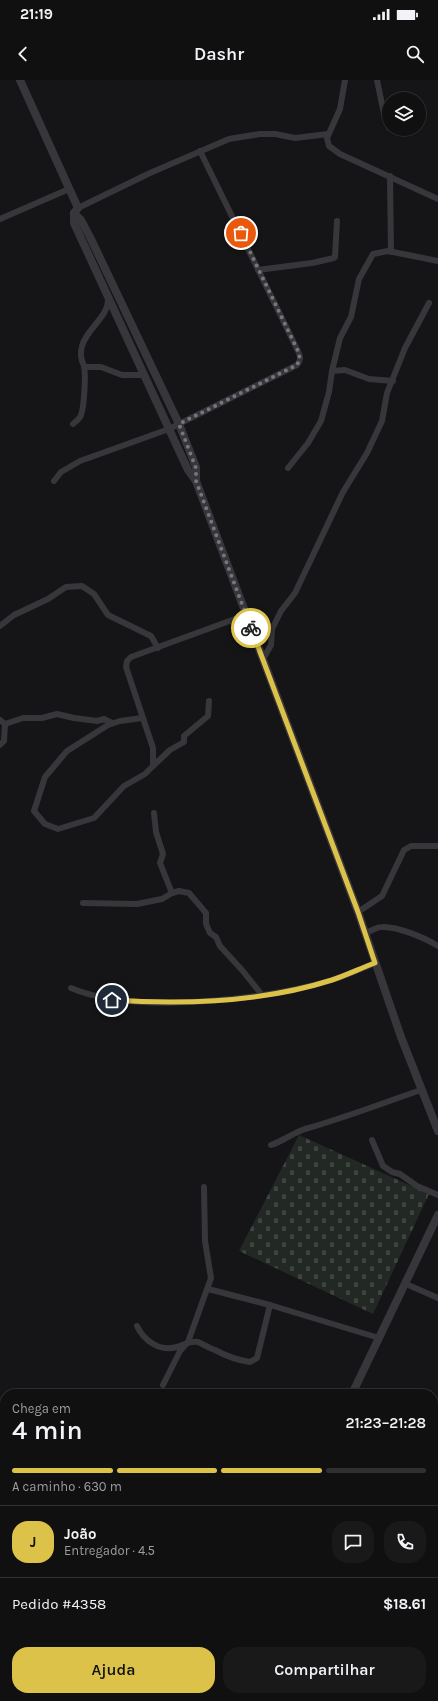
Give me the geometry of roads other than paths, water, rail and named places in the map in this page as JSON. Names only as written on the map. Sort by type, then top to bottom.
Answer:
[{"type":"street","points":[[20,80],[69,189],[76,211],[90,237],[179,424],[196,468],[196,481]]},
{"type":"street","points":[[346,80],[340,109],[328,134],[327,138],[329,146],[340,154],[438,199]]},
{"type":"street","points":[[377,80],[382,104]]},
{"type":"street","points":[[76,211],[150,173],[224,141],[242,136],[275,134],[295,138],[328,134]]},
{"type":"street","points":[[54,481],[60,472],[80,461],[169,429],[297,365],[299,362],[301,356],[200,151]]},
{"type":"street","points":[[390,176],[391,252]]},
{"type":"street","points":[[0,219],[69,189]]},
{"type":"street","points":[[76,211],[74,223],[188,470],[196,481],[358,912],[421,1090],[438,1131]]},
{"type":"street","points":[[258,270],[306,264],[334,258],[337,221]]},
{"type":"street","points":[[288,468],[308,443],[321,421],[329,392],[332,371],[340,338],[350,317],[362,274],[373,254],[380,251],[391,252],[438,261]]},
{"type":"street","points":[[72,424],[81,416],[84,367],[81,362],[82,346],[94,324],[104,314],[107,308],[107,294]]},
{"type":"street","points":[[263,660],[271,645],[272,629],[281,611],[295,593],[343,492],[367,453],[382,421],[386,398],[405,348],[429,303]]},
{"type":"street","points":[[84,367],[101,368],[112,373],[122,375],[145,375]]},
{"type":"street","points":[[332,371],[344,370],[369,379],[393,381]]},
{"type":"street","points":[[151,388],[160,384]]},
{"type":"street","points":[[0,626],[14,615],[48,599],[66,586],[82,586],[94,594],[108,615],[151,636],[158,648]]},
{"type":"street","points":[[153,766],[153,748],[126,667],[127,661],[131,657],[246,615]]},
{"type":"street","points":[[142,718],[112,723],[72,747],[45,777],[34,811],[45,824],[58,829],[94,818],[124,786],[145,774],[170,750],[184,742],[184,736],[208,716],[209,702]]},
{"type":"street","points":[[0,745],[4,741],[2,722],[23,718],[42,718],[61,714],[74,718],[97,721],[104,719],[112,723]]},
{"type":"street","points":[[154,813],[156,832],[163,854],[160,863],[172,893]]},
{"type":"street","points":[[358,912],[382,896],[404,850],[411,846],[438,846]]},
{"type":"street","points":[[83,903],[147,903],[162,899],[172,893],[185,892],[192,895],[206,913],[206,924],[210,932],[216,937],[225,953],[242,970],[262,995]]},
{"type":"street","points":[[365,934],[376,928],[390,927],[422,938],[438,946]]},
{"type":"street","points":[[71,988],[96,997],[132,1002],[214,1001],[290,991],[333,980],[375,963]]},
{"type":"street","points":[[272,1145],[303,1130],[320,1126],[354,1112],[421,1090]]},
{"type":"street","points":[[372,1140],[378,1153],[379,1161],[383,1166],[392,1172],[400,1174],[417,1186],[438,1196]]},
{"type":"street","points":[[163,1385],[180,1351],[188,1342],[208,1288],[210,1278],[205,1241],[204,1187]]},
{"type":"street","points":[[354,1389],[438,1215]]},
{"type":"street","points":[[406,1284],[438,1298]]},
{"type":"street","points":[[208,1288],[379,1338]]},
{"type":"street","points":[[137,1326],[144,1338],[150,1343],[168,1348],[178,1347],[188,1342],[198,1342],[231,1358],[250,1362],[257,1358],[270,1305]]}]
